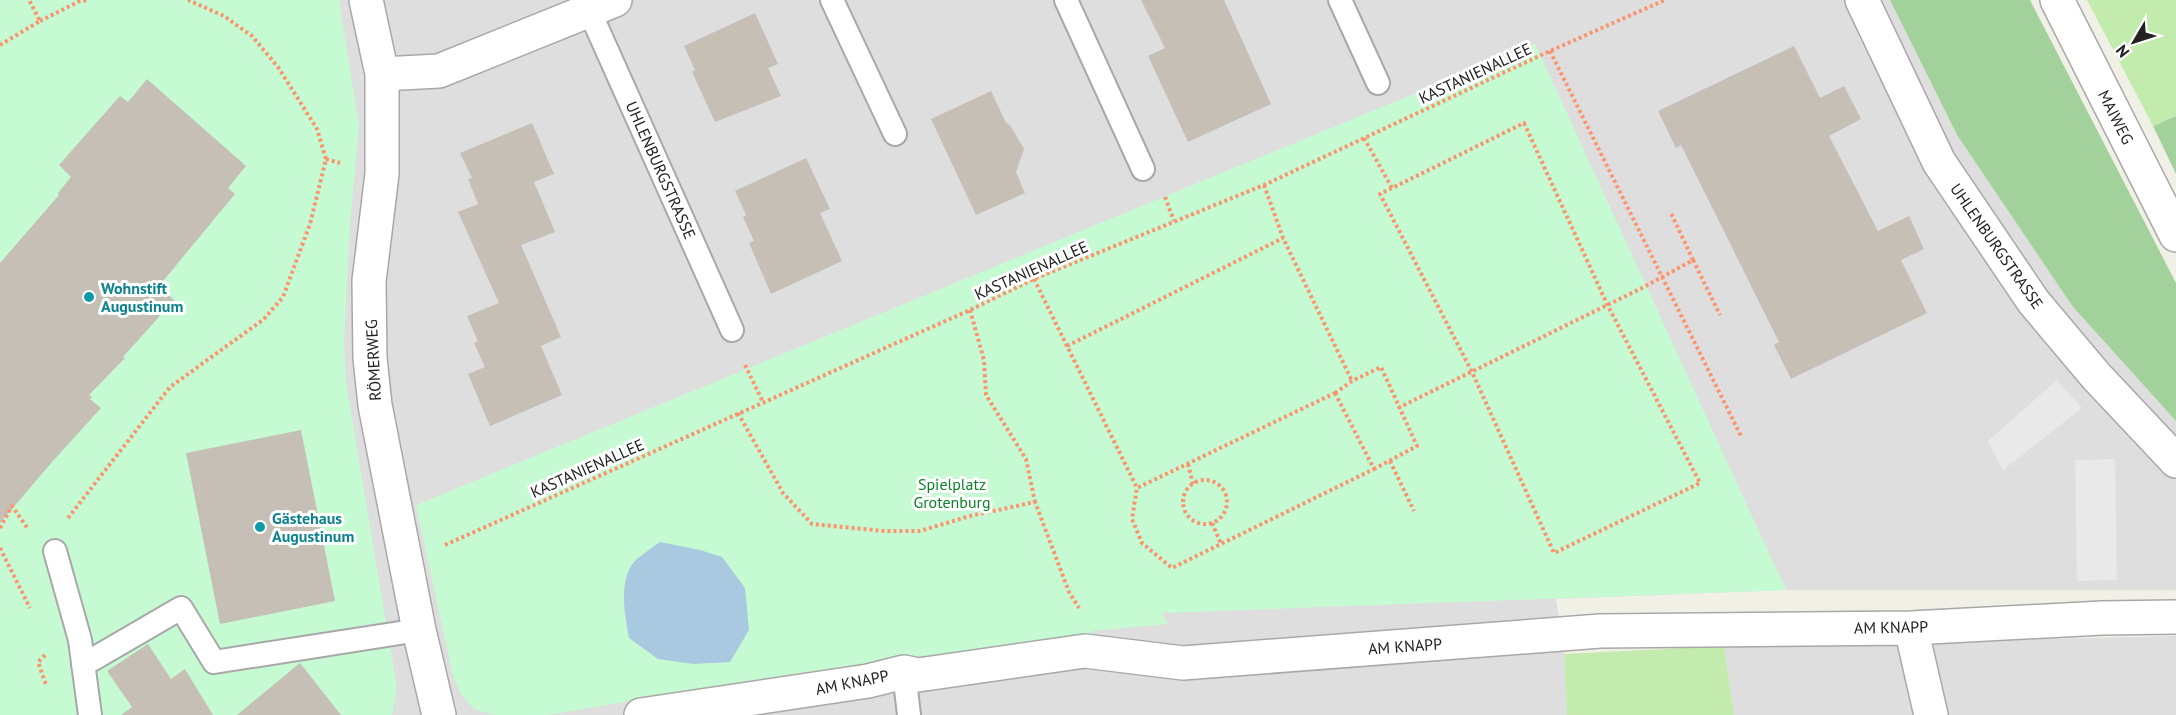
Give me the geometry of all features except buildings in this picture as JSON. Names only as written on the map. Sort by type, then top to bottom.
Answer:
[{"type":"street","name":"RÖMERWEG","points":[[366,0],[382,74],[382,174],[369,281],[370,358],[375,405],[419,630],[439,715]]},
{"type":"street","name":"UHLENBURGSTRASSE","points":[[1862,0],[1938,162],[2033,301],[2096,376],[2176,461]]},
{"type":"street","name":"MAIWEG","points":[[2057,0],[2176,235]]},
{"type":"street","name":"UHLENBURGSTRASSE","points":[[382,74],[439,71],[602,5]]},
{"type":"street","name":"AM KNAPP","points":[[641,715],[868,681],[904,672],[918,675],[1085,651],[1183,663],[1600,631],[1911,628],[2102,618],[2176,617]]},
{"type":"street","points":[[1911,628],[1931,715]]},
{"type":"lane","points":[[832,0],[896,134]]},
{"type":"lane","points":[[1066,0],[1143,169]]},
{"type":"lane","points":[[1340,0],[1377,83]]},
{"type":"lane","name":"UHLENBURGSTRASSE","points":[[602,5],[732,330]]},
{"type":"lane","points":[[55,551],[80,640],[90,715]]},
{"type":"lane","points":[[83,665],[181,608],[214,662],[419,630]]},
{"type":"lane","points":[[904,672],[909,715]]},
{"type":"path","points":[[29,0],[40,21]]},
{"type":"path","points":[[0,45],[40,21],[80,1],[89,0]]},
{"type":"path","points":[[55,551],[69,514],[170,387],[264,319],[283,297],[310,224],[320,186],[326,159],[317,129],[278,67],[252,36],[224,16],[188,0]]},
{"type":"path","name":"KASTANIENALLEE","points":[[406,562],[970,310],[1034,279],[1264,185],[1550,51],[1665,0]]},
{"type":"path","points":[[1550,51],[1741,436]]},
{"type":"path","points":[[1524,123],[1607,304],[1700,483],[1554,553],[1472,372],[1380,194],[1392,188],[1524,123]]},
{"type":"path","points":[[1364,138],[1392,188]]},
{"type":"path","points":[[1264,185],[1283,238],[1352,381]]},
{"type":"path","points":[[1670,211],[1720,315]]},
{"type":"path","points":[[1067,346],[1283,238]]},
{"type":"path","points":[[1398,408],[1680,269],[1693,260]]},
{"type":"path","points":[[1034,279],[1137,488],[1132,519],[1142,543],[1172,568],[1417,446],[1381,367],[1352,381],[1335,393],[1137,488]]},
{"type":"path","points":[[970,310],[984,360],[986,395],[1026,459],[1035,502],[1069,592],[1088,625],[1085,651]]},
{"type":"path","points":[[1335,393],[1374,469]]},
{"type":"path","points":[[738,413],[783,493],[812,524],[884,531],[920,531],[970,516],[1035,502]]},
{"type":"path","points":[[1390,461],[1414,511]]},
{"type":"path","points":[[1188,464],[1193,484]]},
{"type":"path","points":[[1200,481],[1216,483],[1225,493],[1227,500],[1224,513],[1212,523],[1201,524],[1193,521],[1183,506],[1184,496],[1193,484],[1200,481]]},
{"type":"path","points":[[0,528],[12,506]]},
{"type":"path","points":[[1212,523],[1221,544]]},
{"type":"path","points":[[0,548],[30,609]]},
{"type":"shaded area","points":[[0,0],[1890,0],[1957,135],[2073,307],[2176,421],[2176,590],[1786,590],[1556,599],[1564,654],[1567,715],[0,715]]},
{"type":"shaded area","points":[[2057,380],[2082,408],[2003,470],[1988,441]]},
{"type":"shaded area","points":[[2115,459],[2117,580],[2077,581],[2075,460]]},
{"type":"shaded area","points":[[2176,636],[2176,715],[1734,715],[1724,646]]},
{"type":"green space","points":[[0,0],[339,0],[359,125],[350,224],[344,345],[346,382],[397,687],[392,715],[0,715]]},
{"type":"green space","points":[[1890,0],[2030,0],[2176,283],[2176,421],[2073,307],[1957,135]]},
{"type":"green space","points":[[2087,0],[2176,0],[2176,116],[2153,126]]},
{"type":"green space","name":"Spielplatz Grotenburg","points":[[1535,44],[1786,590],[1162,613],[1167,624],[1093,631],[1085,651],[766,678],[549,715],[495,715],[474,709],[460,693],[453,676],[416,505]]},
{"type":"green space","points":[[2176,116],[2176,174],[2153,126]]},
{"type":"green space","points":[[1724,646],[1734,715],[1567,715],[1564,654]]},
{"type":"water","points":[[660,542],[722,557],[745,588],[749,630],[730,662],[693,664],[658,659],[629,638],[624,597],[627,576],[637,559]]},
{"type":"place","name":"Wohnstift Augustinum","points":[[89,297]]},
{"type":"place","name":"Gästehaus Augustinum","points":[[260,527]]}]
